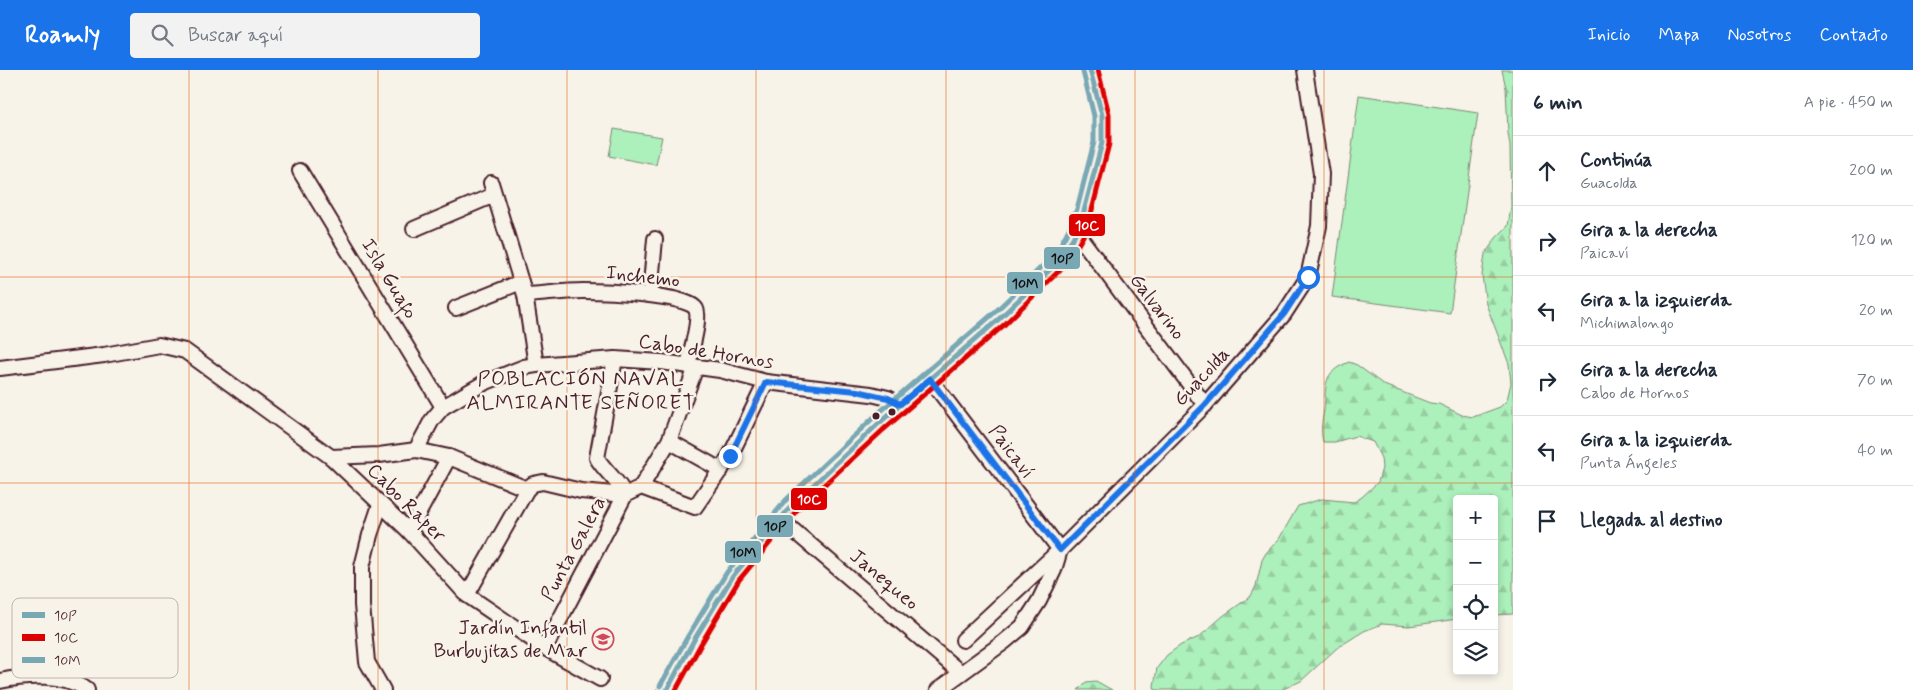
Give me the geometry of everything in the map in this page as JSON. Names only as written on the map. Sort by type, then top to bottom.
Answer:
[{"type":"main road","points":[[667,690],[733,576],[799,498],[900,404],[1000,318],[1062,258],[1076,232],[1092,184],[1102,143],[1102,116],[1090,70]]},
{"type":"street","name":"Guacolda","points":[[963,640],[1060,550],[1205,405],[1284,314],[1308,277],[1319,226],[1322,174],[1305,70]]},
{"type":"street","name":"Isla Guafo","points":[[300,171],[443,407]]},
{"type":"street","points":[[414,229],[492,189],[523,289],[536,365]]},
{"type":"street","name":"Galvarino","points":[[1076,232],[1205,405]]},
{"type":"street","points":[[650,295],[656,240]]},
{"type":"street","name":"Inchemo","points":[[456,308],[523,289],[650,295],[687,302],[695,307],[698,315],[692,366]]},
{"type":"street","name":"Cabo Raper","points":[[0,368],[104,355],[159,345],[185,351],[331,457],[409,531],[467,595],[545,648],[600,679]]},
{"type":"street","name":"Cabo de Hornos","points":[[416,450],[432,420],[443,407],[484,383],[524,367],[536,365],[615,359],[661,362],[720,370],[766,382],[857,391],[888,398],[900,404]]},
{"type":"street","points":[[615,359],[597,458],[603,468],[622,487],[625,495]]},
{"type":"street","points":[[467,595],[527,489],[533,484],[543,482],[581,491],[625,495],[641,487],[669,441],[692,366]]},
{"type":"street","name":"Paicaví","points":[[930,379],[1060,550]]},
{"type":"street","points":[[641,487],[695,507],[730,456],[766,382]]},
{"type":"street","points":[[669,441],[721,470]]},
{"type":"street","points":[[331,457],[379,455],[416,450],[449,457],[527,489]]},
{"type":"street","points":[[409,531],[449,457]]},
{"type":"street","name":"Punta Galera","points":[[545,648],[625,495]]},
{"type":"street","points":[[380,505],[362,567],[362,605],[367,662],[383,690]]},
{"type":"street","name":"Janequeo","points":[[780,519],[961,672]]},
{"type":"street","points":[[938,690],[1022,627],[1039,601],[1054,570],[1060,550]]},
{"type":"street","points":[[0,681],[13,678]]},
{"type":"street","points":[[49,678],[80,685],[87,690]]},
{"type":"green space","points":[[1502,70],[1513,70],[1513,614],[1498,615],[1498,495],[1453,495],[1453,620],[1409,626],[1382,624],[1364,631],[1337,648],[1301,681],[1281,690],[1155,690],[1157,668],[1167,655],[1181,645],[1199,637],[1223,616],[1251,596],[1256,586],[1262,560],[1279,539],[1298,506],[1322,499],[1354,502],[1378,482],[1382,468],[1381,458],[1373,442],[1356,436],[1335,442],[1323,442],[1322,426],[1327,381],[1330,375],[1340,366],[1349,362],[1357,365],[1384,385],[1430,403],[1439,404],[1462,415],[1473,417],[1500,407],[1507,400],[1511,383],[1509,364],[1486,304],[1482,275],[1485,254],[1496,238],[1508,226],[1511,207],[1510,146],[1506,88]]},
{"type":"green space","points":[[1359,95],[1478,113],[1450,313],[1332,297]]},
{"type":"green space","points":[[614,129],[662,137],[656,165],[609,156]]},
{"type":"green space","points":[[1096,681],[1112,690],[1078,690],[1086,682]]},
{"type":"transit line","name":"10P","points":[[667,690],[694,640],[733,576],[792,505],[878,424],[1000,318],[1062,258],[1076,232],[1084,211],[1102,143],[1102,115],[1090,70]]},
{"type":"transit line","name":"10C","points":[[676,690],[739,580],[797,510],[883,430],[1005,324],[1068,262],[1083,236],[1091,214],[1109,144],[1109,114],[1098,70]]},
{"type":"transit line","name":"10M","points":[[660,686],[727,572],[786,500],[873,418],[995,312],[1056,253],[1077,209],[1094,142],[1094,116],[1083,72]]},
{"type":"place","name":"Jardín Infantil Burbujitas de Mar","points":[[603,639]]},
{"type":"district","name":"POBLACIÓN NAVAL ALMIRANTE SEÑORET","points":[[581,391]]},
{"type":"route","points":[[730,456],[766,382],[857,391],[888,398],[900,404],[930,379],[1060,550],[1205,405],[1284,314],[1308,277]]}]
